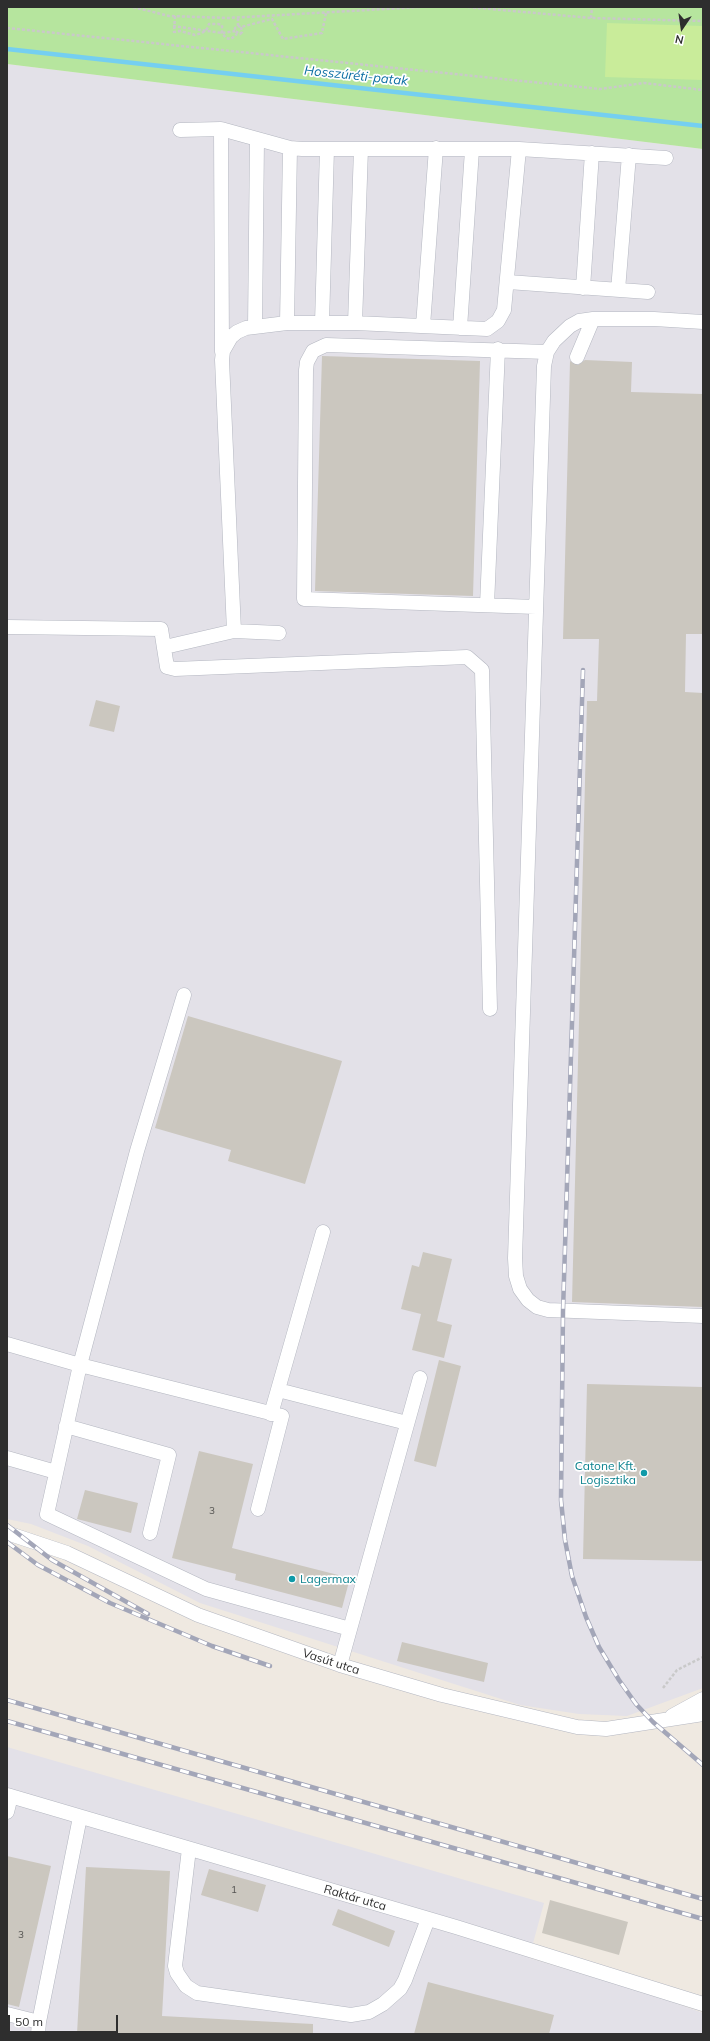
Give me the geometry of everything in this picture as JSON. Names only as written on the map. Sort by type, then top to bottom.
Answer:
[{"type":"street","points":[[180,130],[221,129],[290,148],[436,148],[472,150],[519,149],[666,158]]},
{"type":"street","points":[[221,129],[222,360],[234,631]]},
{"type":"street","points":[[256,327],[257,140]]},
{"type":"street","points":[[287,324],[290,148]]},
{"type":"street","points":[[423,326],[436,148]]},
{"type":"street","points":[[322,323],[327,149]]},
{"type":"street","points":[[356,323],[361,149]]},
{"type":"street","points":[[222,360],[223,351],[231,337],[237,332],[256,327],[287,324],[356,323],[487,329],[498,322],[504,310],[508,282],[519,149]]},
{"type":"street","points":[[460,328],[472,150]]},
{"type":"street","points":[[582,288],[592,153]]},
{"type":"street","points":[[618,290],[629,155]]},
{"type":"street","points":[[508,282],[648,292]]},
{"type":"street","points":[[577,357],[594,319]]},
{"type":"street","points":[[703,322],[654,319],[594,319],[579,321],[570,326],[554,341],[547,352],[544,366],[515,1258],[516,1276],[520,1289],[528,1300],[537,1307],[548,1310],[703,1316]]},
{"type":"street","points":[[536,606],[304,600],[306,370],[307,362],[313,351],[326,345],[498,349],[547,352]]},
{"type":"street","points":[[487,605],[498,349]]},
{"type":"street","points":[[7,627],[161,629],[167,667],[175,669],[467,657],[482,670],[490,1009]]},
{"type":"street","points":[[165,647],[234,631],[279,633]]},
{"type":"street","points":[[184,995],[137,1151],[80,1365],[47,1514],[206,1589],[350,1628]]},
{"type":"street","points":[[271,1414],[323,1232]]},
{"type":"street","points":[[7,1344],[80,1365],[282,1416],[258,1509]]},
{"type":"street","points":[[340,1665],[420,1378]]},
{"type":"street","points":[[278,1390],[407,1423]]},
{"type":"street","points":[[66,1426],[169,1455],[150,1533]]},
{"type":"street","points":[[7,1458],[56,1472]]},
{"type":"street","name":"Vasút utca","points":[[7,1533],[67,1553],[198,1615],[340,1665],[442,1695],[577,1727],[606,1729],[703,1714]]},
{"type":"street","name":"Vasút utca","points":[[670,1718],[703,1699]]},
{"type":"street","points":[[7,1812],[9,1796]]},
{"type":"street","name":"Raktár utca","points":[[9,1796],[428,1919],[703,2004]]},
{"type":"street","points":[[7,2014],[38,2028],[80,1817]]},
{"type":"street","points":[[189,1849],[176,1966],[177,1972],[186,1986],[197,1993],[351,2015],[369,2012],[383,2004],[400,1989],[405,1980],[428,1919]]},
{"type":"path","points":[[134,7],[175,16],[238,18],[420,7]]},
{"type":"path","points":[[468,7],[591,18],[703,21]]},
{"type":"path","points":[[591,18],[592,7]]},
{"type":"path","points":[[269,16],[283,39],[322,33],[326,13]]},
{"type":"path","points":[[175,16],[173,26],[174,32],[180,31],[195,35],[207,29],[209,24],[218,24],[222,25],[222,33],[226,38],[231,39],[236,33],[235,28],[272,20]]},
{"type":"path","points":[[173,26],[222,33],[236,33],[242,32],[238,18]]},
{"type":"path","points":[[7,28],[600,89],[644,83],[703,90]]},
{"type":"path","points":[[663,1688],[677,1670],[703,1657]]},
{"type":"shaded area","points":[[7,64],[703,149],[703,1688],[627,1716],[579,1714],[520,1705],[200,1603],[88,1546],[31,1524],[7,1519]]},
{"type":"shaded area","points":[[7,1747],[544,1903],[529,1958],[659,1997],[703,2013],[703,2034],[7,2034]]},
{"type":"green space","points":[[7,7],[703,7],[703,149],[7,64]]},
{"type":"green space","points":[[607,23],[703,26],[703,80],[605,77]]},
{"type":"building","points":[[322,356],[480,361],[473,596],[315,591]]},
{"type":"building","points":[[585,360],[632,362],[631,392],[703,394],[703,634],[686,634],[685,692],[703,693],[703,1307],[572,1302],[587,701],[597,701],[599,639],[563,639],[570,361],[578,365]]},
{"type":"building","points":[[96,700],[120,706],[114,732],[89,726]]},
{"type":"building","points":[[188,1016],[342,1061],[305,1184],[228,1161],[231,1150],[155,1128]]},
{"type":"building","points":[[423,1252],[452,1259],[437,1321],[452,1325],[444,1358],[412,1350],[421,1314],[401,1309],[412,1265],[419,1267]]},
{"type":"building","points":[[439,1360],[461,1366],[436,1467],[414,1461]]},
{"type":"building","name":"Catone Kft. Logisztika","points":[[587,1384],[703,1387],[703,1561],[583,1559]]},
{"type":"building","points":[[199,1451],[253,1464],[232,1548],[350,1578],[342,1608],[235,1580],[236,1574],[172,1558]]},
{"type":"building","points":[[85,1490],[138,1503],[131,1533],[77,1519]]},
{"type":"building","points":[[402,1642],[488,1663],[484,1682],[397,1661]]},
{"type":"building","points":[[7,1856],[51,1866],[19,2007],[7,2004]]},
{"type":"building","points":[[86,1867],[170,1871],[162,2016],[313,2024],[313,2034],[77,2034]]},
{"type":"building","points":[[209,1869],[266,1885],[258,1912],[201,1895]]},
{"type":"building","points":[[550,1900],[628,1922],[619,1955],[542,1933]]},
{"type":"building","points":[[338,1909],[395,1931],[389,1947],[332,1925]]},
{"type":"building","points":[[428,1982],[554,2015],[549,2034],[414,2034]]},
{"type":"waterway","name":"Hosszúréti-patak","points":[[7,49],[703,126]]},
{"type":"railway","points":[[583,670],[563,1311],[561,1500],[565,1540],[572,1576],[586,1617],[599,1647],[619,1680],[636,1704],[653,1722],[703,1765]]},
{"type":"railway","points":[[7,1525],[52,1560],[148,1614]]},
{"type":"railway","points":[[7,1542],[38,1565],[110,1603],[212,1646],[270,1666]]},
{"type":"railway","points":[[7,1700],[703,1899]]},
{"type":"railway","points":[[7,1721],[703,1919]]},
{"type":"place","name":"Catone Kft. Logisztika","points":[[644,1473]]},
{"type":"place","name":"Lagermax","points":[[292,1579]]}]
